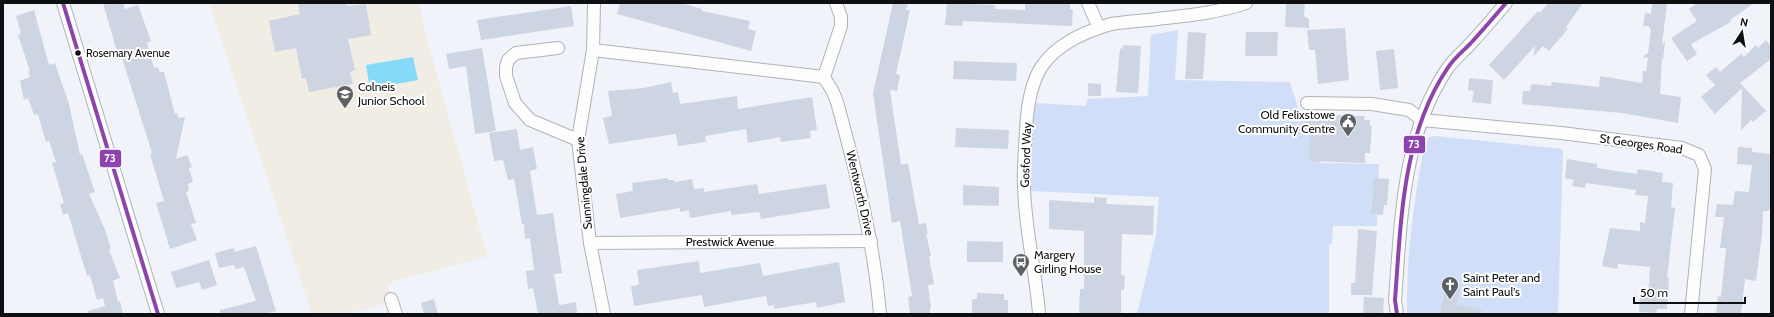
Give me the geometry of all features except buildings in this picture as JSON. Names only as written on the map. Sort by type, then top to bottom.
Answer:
[{"type":"street","points":[[63,3],[158,314]]},
{"type":"street","name":"Sunningdale Drive","points":[[594,3],[593,50],[578,140],[590,243],[604,314]]},
{"type":"street","points":[[593,50],[824,77],[841,26],[842,18],[836,3]]},
{"type":"street","points":[[1088,3],[1099,28]]},
{"type":"street","name":"Gosford Way","points":[[1039,314],[1024,188],[1025,140],[1030,96],[1039,72],[1048,59],[1070,41],[1099,28],[1122,22],[1195,15],[1246,3]]},
{"type":"street","points":[[1397,314],[1395,300],[1405,189],[1413,149],[1422,120],[1433,91],[1448,67],[1486,27],[1506,3]]},
{"type":"street","points":[[558,48],[516,53],[508,60],[506,76],[515,103],[530,120],[578,140]]},
{"type":"street","name":"Wentworth Drive","points":[[824,77],[837,102],[860,190],[871,241],[880,314]]},
{"type":"street","points":[[1306,103],[1372,104],[1409,110],[1422,120]]},
{"type":"street","name":"St Georges Road","points":[[1422,120],[1562,133],[1682,148],[1699,155],[1705,169],[1691,314]]},
{"type":"street","name":"Prestwick Avenue","points":[[590,243],[871,241]]},
{"type":"street","points":[[391,299],[396,314]]},
{"type":"shaded area","name":"Colneis Junior School","points":[[209,3],[419,3],[425,32],[487,256],[387,283],[392,302],[345,314],[312,314]]},
{"type":"shaded area","points":[[1178,30],[1175,80],[1290,82],[1299,111],[1313,113],[1312,127],[1318,133],[1320,163],[1379,164],[1377,226],[1333,226],[1332,244],[1329,244],[1329,314],[1137,314],[1156,235],[1159,197],[1031,191],[1031,136],[1035,103],[1085,106],[1088,99],[1148,96],[1151,35]]},
{"type":"shaded area","name":"Saint Peter and Saint Paul's","points":[[1436,136],[1563,149],[1558,314],[1407,314],[1409,250],[1417,185],[1425,143],[1429,137]]},
{"type":"water","points":[[413,57],[418,80],[370,89],[366,65]]},
{"type":"transit line","name":"73","points":[[63,3],[158,314]]},
{"type":"transit line","name":"73","points":[[1397,314],[1395,300],[1402,210],[1412,151],[1421,122],[1432,95],[1449,65],[1506,3]]},
{"type":"place","name":"Rosemary Avenue","points":[[78,53]]},
{"type":"place","name":"Colneis Junior School","points":[[345,109]]},
{"type":"place","name":"Old Felixstowe Community Centre","points":[[1348,137]]},
{"type":"place","name":"Margery Girling House","points":[[1021,277]]},
{"type":"place","name":"Saint Peter and Saint Paul's","points":[[1450,300]]}]
